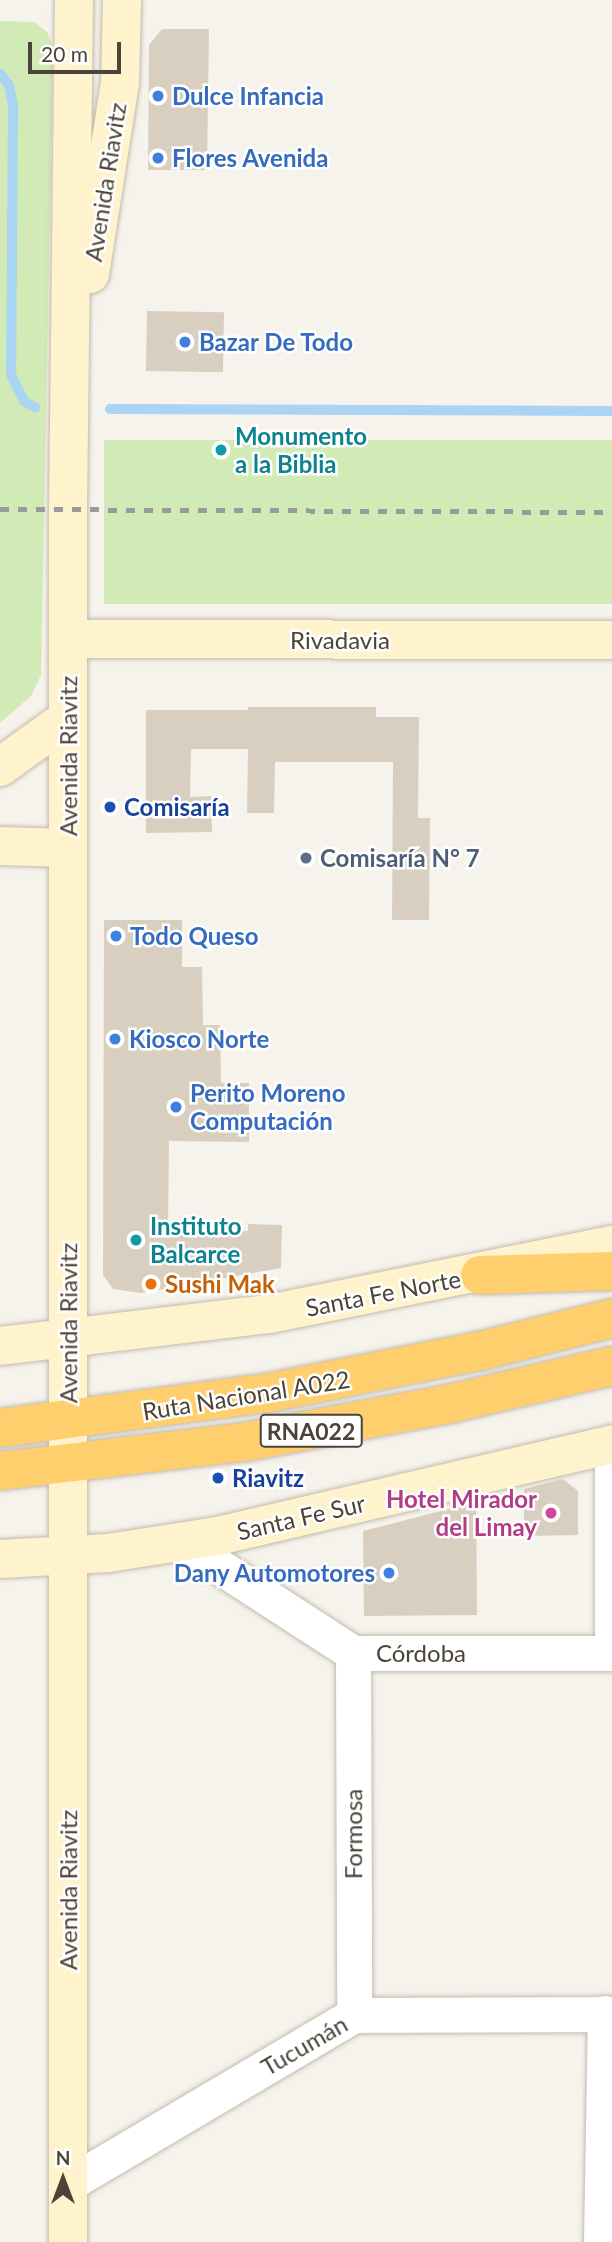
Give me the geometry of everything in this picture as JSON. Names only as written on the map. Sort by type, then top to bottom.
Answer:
[{"type":"highway","points":[[480,1275],[612,1271]]},
{"type":"highway","name":"Ruta Nacional A022","points":[[0,1428],[68,1422],[372,1374],[612,1318]]},
{"type":"highway","name":"Ruta Nacional A022","points":[[0,1471],[311,1431],[612,1366]]},
{"type":"main road","name":"Avenida Riavitz","points":[[68,2242],[68,1339],[35,847],[68,718],[74,0]]},
{"type":"main road","name":"Avenida Riavitz","points":[[69,404],[116,114],[122,0]]},
{"type":"main road","name":"Rivadavia","points":[[68,639],[612,640]]},
{"type":"main road","points":[[0,767],[68,718]]},
{"type":"main road","points":[[0,822],[35,847]]},
{"type":"main road","name":"Santa Fe Norte","points":[[0,1346],[269,1314],[480,1275],[612,1245]]},
{"type":"main road","name":"Santa Fe Sur","points":[[0,1559],[68,1557],[183,1543],[612,1445]]},
{"type":"street","points":[[612,1445],[612,1653]]},
{"type":"street","points":[[250,1529],[240,1552],[251,1585]]},
{"type":"street","name":"Córdoba","points":[[183,1543],[353,1653],[612,1653]]},
{"type":"street","name":"Formosa","points":[[353,1653],[354,2015]]},
{"type":"street","points":[[600,2242],[608,2014]]},
{"type":"street","name":"Tucumán","points":[[68,2184],[354,2015],[608,2014]]},
{"type":"green space","points":[[0,21],[34,22],[47,32],[53,47],[41,675],[31,696],[0,723]]},
{"type":"green space","points":[[104,440],[612,440],[612,604],[104,604]]},
{"type":"building","points":[[162,29],[209,29],[207,170],[148,170],[149,45]]},
{"type":"building","name":"Bazar De Todo","points":[[147,311],[224,312],[223,372],[146,371]]},
{"type":"building","points":[[248,707],[376,707],[376,717],[419,717],[418,818],[430,818],[429,920],[392,920],[393,762],[275,762],[274,813],[247,813],[248,749],[191,749],[190,797],[211,796],[212,832],[146,833],[146,710],[248,710]]},
{"type":"building","points":[[104,920],[182,920],[182,967],[202,967],[203,1025],[220,1025],[221,1083],[249,1083],[249,1142],[169,1141],[168,1232],[248,1231],[248,1224],[282,1225],[281,1268],[141,1293],[113,1289],[103,1275]]},
{"type":"building","name":"Hotel Mirador del Limay","points":[[563,1479],[578,1491],[578,1535],[524,1536],[524,1489]]},
{"type":"building","points":[[476,1502],[477,1615],[364,1616],[363,1531]]},
{"type":"waterway","points":[[0,74],[9,85],[13,106],[11,375],[24,401],[35,407]]},
{"type":"waterway","points":[[110,409],[612,411]]},
{"type":"railway","points":[[0,509],[612,512]]},
{"type":"place","name":"Dulce Infancia","points":[[158,96]]},
{"type":"place","name":"Flores Avenida","points":[[158,158]]},
{"type":"place","name":"Bazar De Todo","points":[[185,342]]},
{"type":"place","name":"Monumento a la Biblia","points":[[221,450]]},
{"type":"place","name":"Comisaría","points":[[110,807]]},
{"type":"place","name":"Comisaría N° 7","points":[[306,858]]},
{"type":"place","name":"Todo Queso","points":[[116,936]]},
{"type":"place","name":"Kiosco Norte","points":[[115,1039]]},
{"type":"place","name":"Perito Moreno Computación","points":[[176,1107]]},
{"type":"place","name":"Instituto Balcarce","points":[[136,1240]]},
{"type":"place","name":"Sushi Mak","points":[[151,1284]]},
{"type":"place","name":"Riavitz","points":[[218,1478]]},
{"type":"place","name":"Hotel Mirador del Limay","points":[[551,1513]]},
{"type":"place","name":"Dany Automotores","points":[[389,1573]]}]
